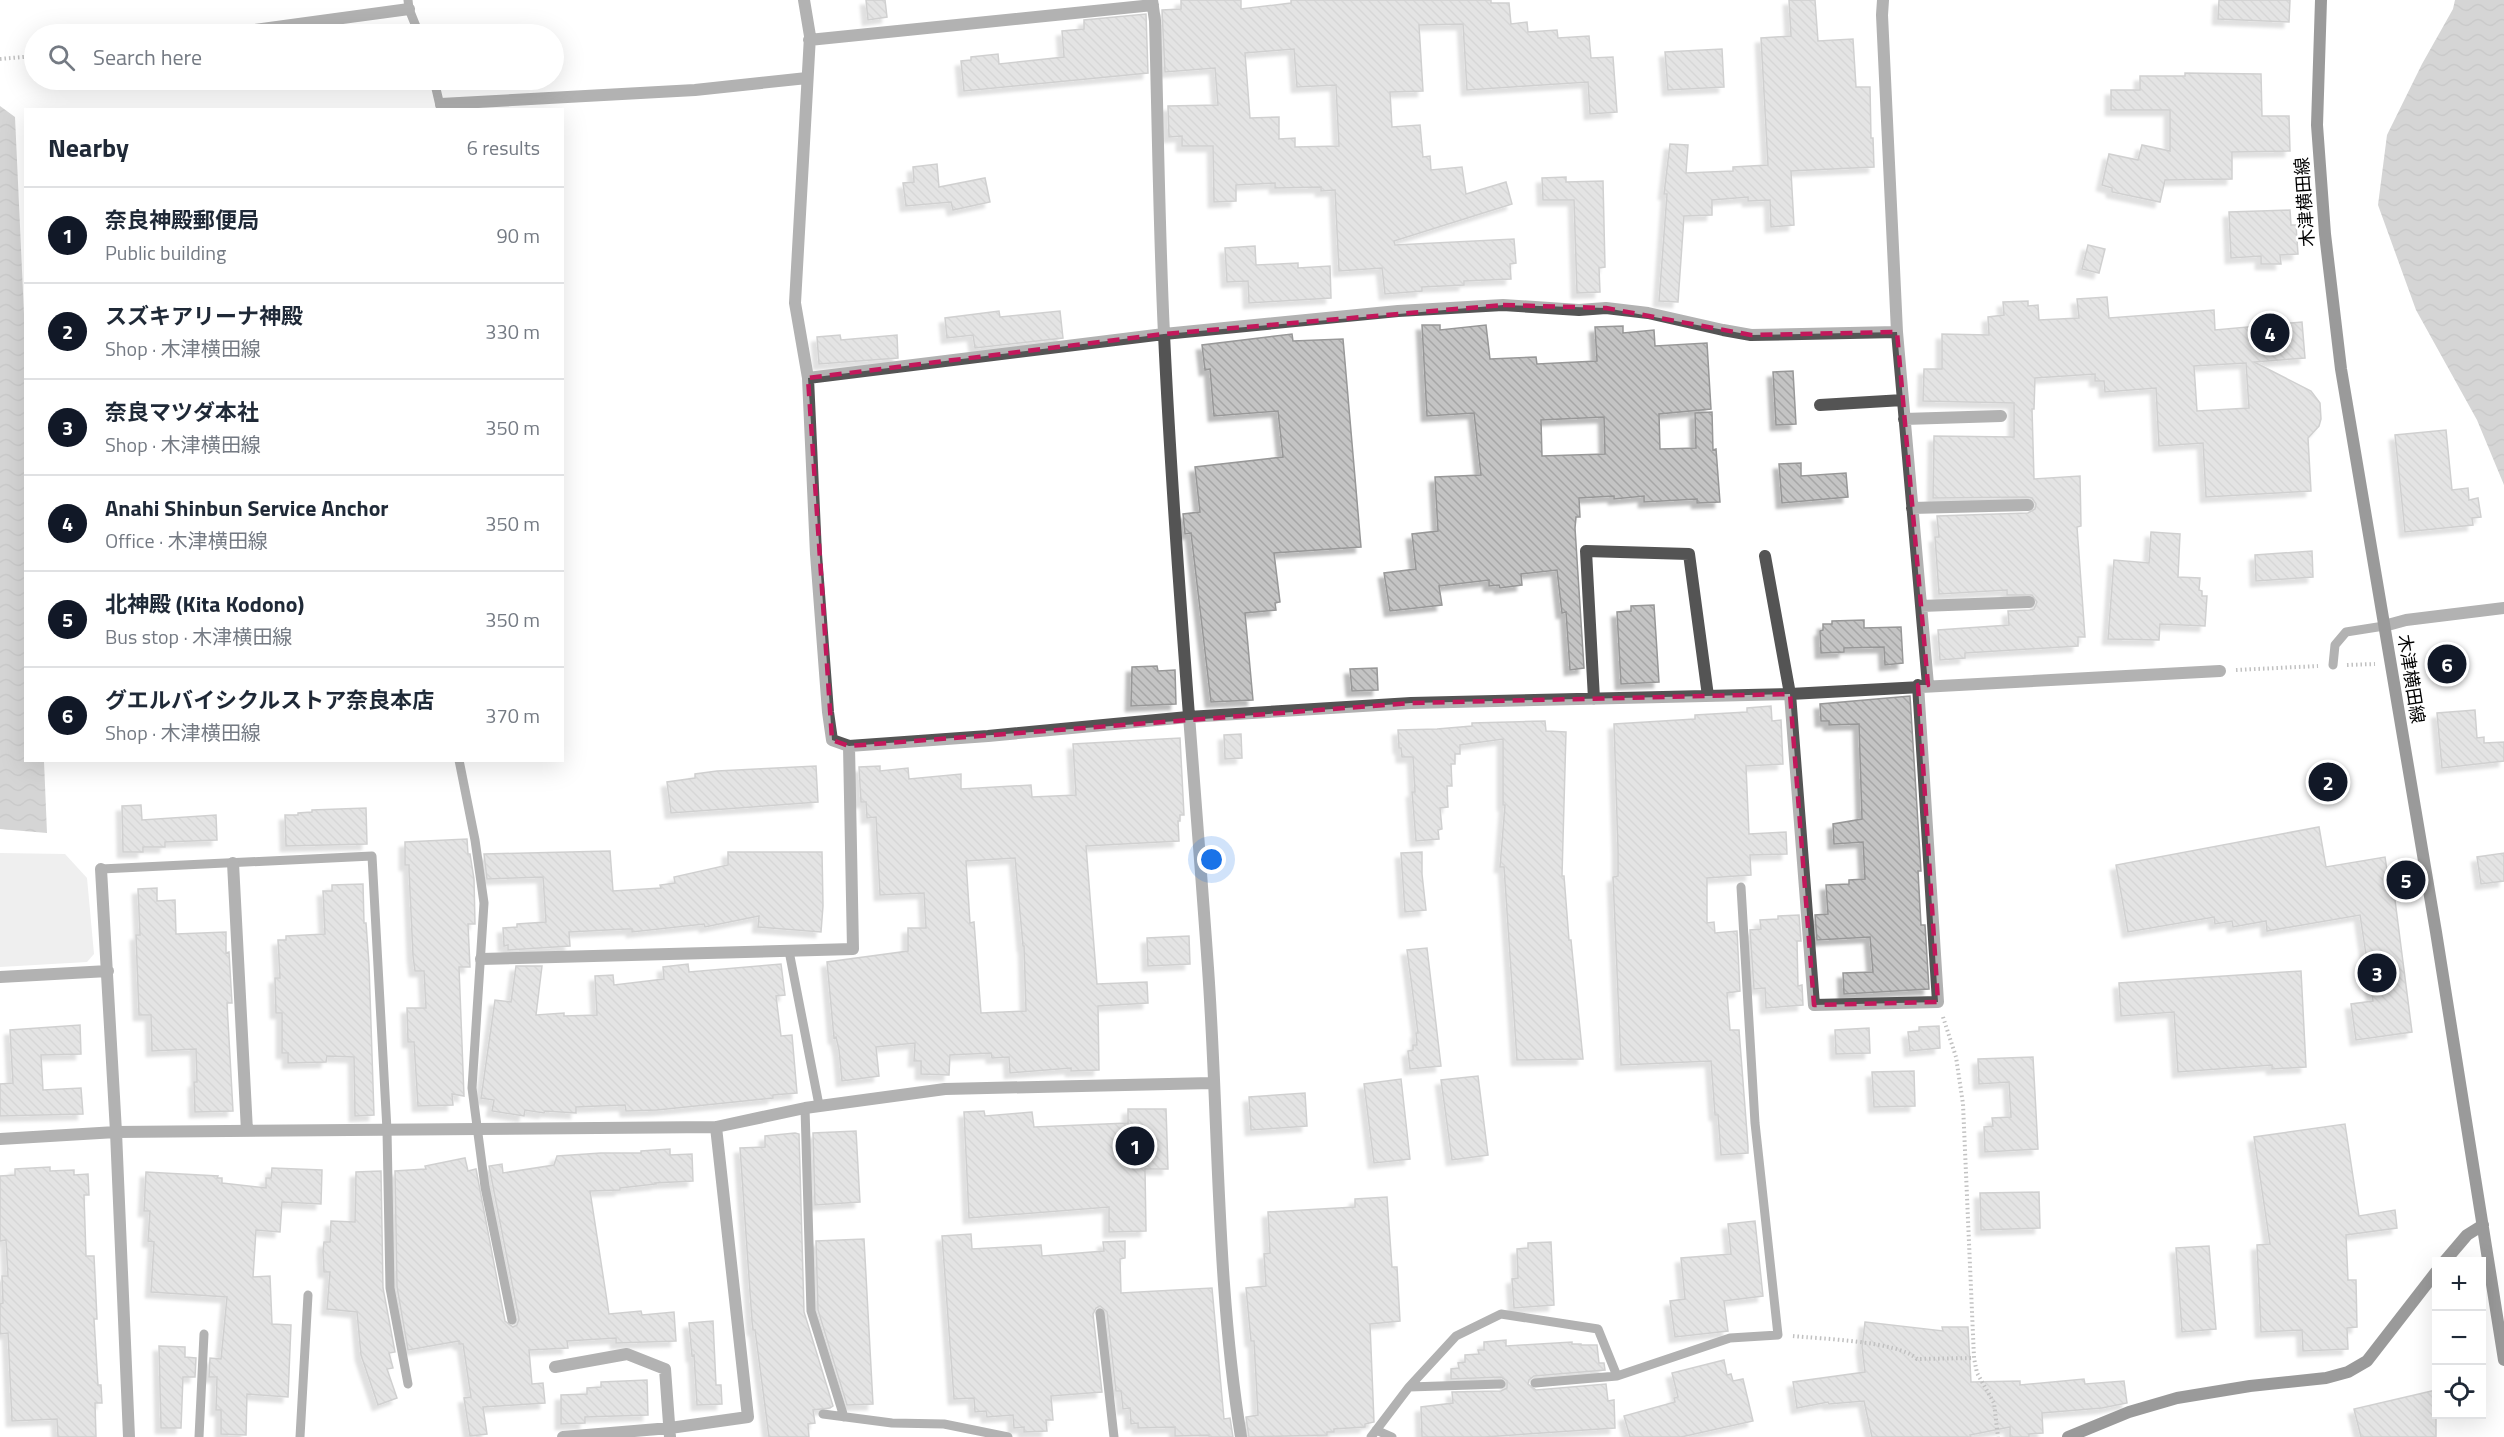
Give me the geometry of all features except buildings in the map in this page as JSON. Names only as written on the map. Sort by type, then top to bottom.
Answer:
[{"type":"main road","name":"木津横田線","points":[[2321,0],[2317,125],[2325,234],[2341,369],[2504,1360]]},
{"type":"main road","points":[[2449,1257],[2467,1235],[2483,1226]]},
{"type":"main road","points":[[2068,1437],[2129,1413],[2177,1398],[2250,1386],[2326,1378],[2348,1372],[2367,1361],[2432,1277]]},
{"type":"street","points":[[804,0],[809,40],[795,303],[808,378],[816,554],[832,740],[849,746],[988,736],[1188,717],[1412,703],[1790,694],[1923,685],[2220,671]]},
{"type":"street","points":[[1765,556],[1790,694],[1814,1005],[1938,1002],[1921,606],[1897,332],[1883,0]]},
{"type":"street","points":[[809,40],[1152,2],[1164,334],[1188,717],[1208,972],[1212,1083],[1231,1374],[1241,1437]]},
{"type":"street","points":[[288,24],[409,5]]},
{"type":"street","points":[[441,107],[695,90],[807,78]]},
{"type":"street","points":[[808,378],[1164,334],[1398,311],[1503,305],[1579,310],[1606,308],[1648,313],[1751,335],[1897,332]]},
{"type":"street","points":[[1820,405],[1903,400]]},
{"type":"street","points":[[1904,419],[2001,417]]},
{"type":"street","points":[[1912,508],[2028,506]]},
{"type":"street","points":[[1594,699],[1586,550],[1689,554],[1708,696]]},
{"type":"street","points":[[1921,606],[2029,602]]},
{"type":"street","points":[[2384,626],[2406,620],[2504,608]]},
{"type":"street","points":[[482,959],[853,949],[849,746]]},
{"type":"street","points":[[233,863],[247,1131]]},
{"type":"street","points":[[101,869],[116,1132],[129,1437]]},
{"type":"street","points":[[0,977],[108,971]]},
{"type":"street","points":[[0,1139],[116,1132],[476,1131],[716,1127],[805,1108],[945,1089],[1212,1083]]},
{"type":"street","points":[[565,1437],[670,1432],[748,1417],[716,1127]]},
{"type":"street","points":[[555,1367],[627,1354],[666,1369],[670,1432]]},
{"type":"lane","points":[[409,5],[416,24]]},
{"type":"lane","points":[[437,90],[441,107]]},
{"type":"lane","points":[[2333,666],[2335,645],[2346,632],[2384,626]]},
{"type":"lane","points":[[459,762],[475,840],[483,903],[482,959],[472,1088],[476,1131],[512,1320]]},
{"type":"lane","points":[[101,869],[372,856],[387,1130],[390,1288],[408,1384]]},
{"type":"lane","points":[[1535,1383],[1617,1376],[1730,1338],[1778,1335],[1755,1123],[1741,887]]},
{"type":"lane","points":[[789,951],[819,1106]]},
{"type":"lane","points":[[805,1108],[811,1311],[844,1417]]},
{"type":"lane","points":[[300,1437],[308,1295]]},
{"type":"lane","points":[[1100,1313],[1114,1437]]},
{"type":"lane","points":[[1392,1437],[1373,1434],[1409,1387],[1456,1336],[1501,1314],[1598,1329],[1617,1376]]},
{"type":"lane","points":[[199,1437],[204,1334]]},
{"type":"lane","points":[[1409,1387],[1501,1384]]},
{"type":"lane","points":[[823,1414],[892,1423],[944,1424],[1008,1437]]},
{"type":"path","points":[[0,59],[24,57]]},
{"type":"path","points":[[2220,671],[2390,663]]},
{"type":"path","points":[[1938,1002],[1956,1057],[1963,1104],[1974,1358],[1977,1372],[1994,1403],[1998,1437]]},
{"type":"path","points":[[1778,1335],[1857,1342],[1910,1352],[1917,1359],[1974,1358]]},
{"type":"highlighted area","points":[[1503,305],[1606,308],[1751,335],[1897,332],[1928,685],[1918,685],[1938,1002],[1814,1005],[1790,694],[1411,703],[849,746],[832,740],[808,378],[1164,334]]},
{"type":"shaded area","points":[[0,853],[65,854],[87,878],[94,954],[87,962],[0,967]]},
{"type":"water","points":[[2455,0],[2504,0],[2504,485],[2477,420],[2416,310],[2378,205],[2387,135],[2422,64],[2453,9]]},
{"type":"water","points":[[0,106],[15,117],[24,314],[24,762],[44,762],[47,833],[0,829]]},
{"type":"place","name":"Anahi Shinbun Service Anchor","points":[[2270,333]]},
{"type":"place","name":"グエルバイシクルストア奈良本店","points":[[2447,664]]},
{"type":"place","name":"スズキアリーナ神殿","points":[[2328,782]]},
{"type":"place","name":"北神殿 (Kita Kodono)","points":[[2406,880]]},
{"type":"place","name":"奈良マツダ本社","points":[[2377,973]]},
{"type":"place","name":"奈良神殿郵便局","points":[[1135,1146]]}]
